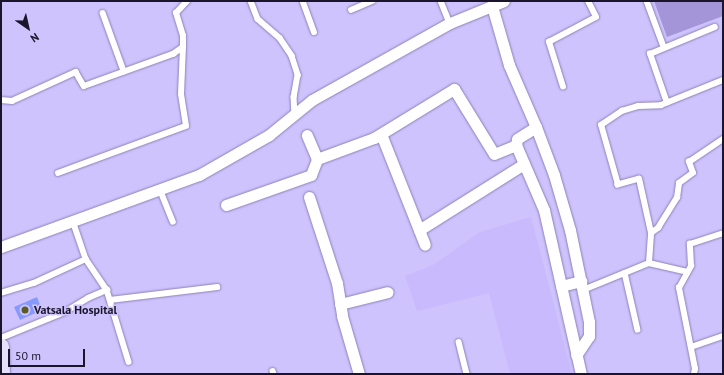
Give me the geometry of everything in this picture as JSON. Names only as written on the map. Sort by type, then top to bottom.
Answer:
[{"type":"main road","points":[[1,346],[2,374]]},
{"type":"street","points":[[1,247],[199,175],[269,135],[312,100],[450,23],[499,3],[509,65],[536,127],[554,175],[584,285],[590,322],[589,336],[576,355]]},
{"type":"street","points":[[317,159],[381,134],[454,89],[494,154],[516,145]]},
{"type":"street","points":[[536,127],[517,139],[516,145],[544,210],[580,374]]},
{"type":"street","points":[[381,134],[425,245]]},
{"type":"street","points":[[226,205],[311,175],[317,159],[307,135]]},
{"type":"street","points":[[419,230],[524,164]]},
{"type":"street","points":[[308,197],[337,283],[340,304],[359,374]]},
{"type":"street","points":[[561,286],[584,285]]},
{"type":"street","points":[[340,304],[388,292]]},
{"type":"lane","points":[[58,173],[186,126],[181,94],[183,36],[176,13],[187,1]]},
{"type":"lane","points":[[251,1],[258,19],[280,38],[292,56],[298,75],[294,97],[296,114]]},
{"type":"lane","points":[[303,1],[314,32]]},
{"type":"lane","points":[[351,10],[372,1]]},
{"type":"lane","points":[[441,1],[450,23]]},
{"type":"lane","points":[[563,87],[549,42],[596,17],[588,1]]},
{"type":"lane","points":[[646,1],[664,47]]},
{"type":"lane","points":[[103,13],[124,71]]},
{"type":"lane","points":[[667,103],[650,54],[715,27]]},
{"type":"lane","points":[[1,100],[12,101],[76,72],[84,86],[173,54],[183,47]]},
{"type":"lane","points":[[649,263],[651,234],[639,179],[618,185],[601,125],[622,111],[667,103],[723,80]]},
{"type":"lane","points":[[651,234],[658,228],[677,198],[679,183],[693,173],[689,162],[723,139]]},
{"type":"lane","points":[[160,189],[173,221]]},
{"type":"lane","points":[[73,221],[86,259],[107,290],[129,362]]},
{"type":"lane","points":[[694,374],[691,347],[679,288],[691,266],[690,244],[723,233]]},
{"type":"lane","points":[[1,293],[34,283],[86,259]]},
{"type":"lane","points":[[584,285],[626,273],[649,263],[687,272]]},
{"type":"lane","points":[[626,273],[638,330]]},
{"type":"lane","points":[[110,300],[217,287]]},
{"type":"lane","points":[[1,338],[65,312],[88,298],[107,290]]},
{"type":"lane","points":[[691,347],[723,336]]},
{"type":"lane","points":[[459,342],[467,374]]},
{"type":"shaded area","points":[[654,1],[723,1],[723,16],[667,37]]},
{"type":"shaded area","points":[[531,217],[572,374],[510,374],[489,293],[417,311],[405,276],[433,265],[480,232]]},
{"type":"building","points":[[37,297],[42,310],[20,320],[14,307]]},
{"type":"place","name":"Vatsala Hospital","points":[[25,310]]}]
